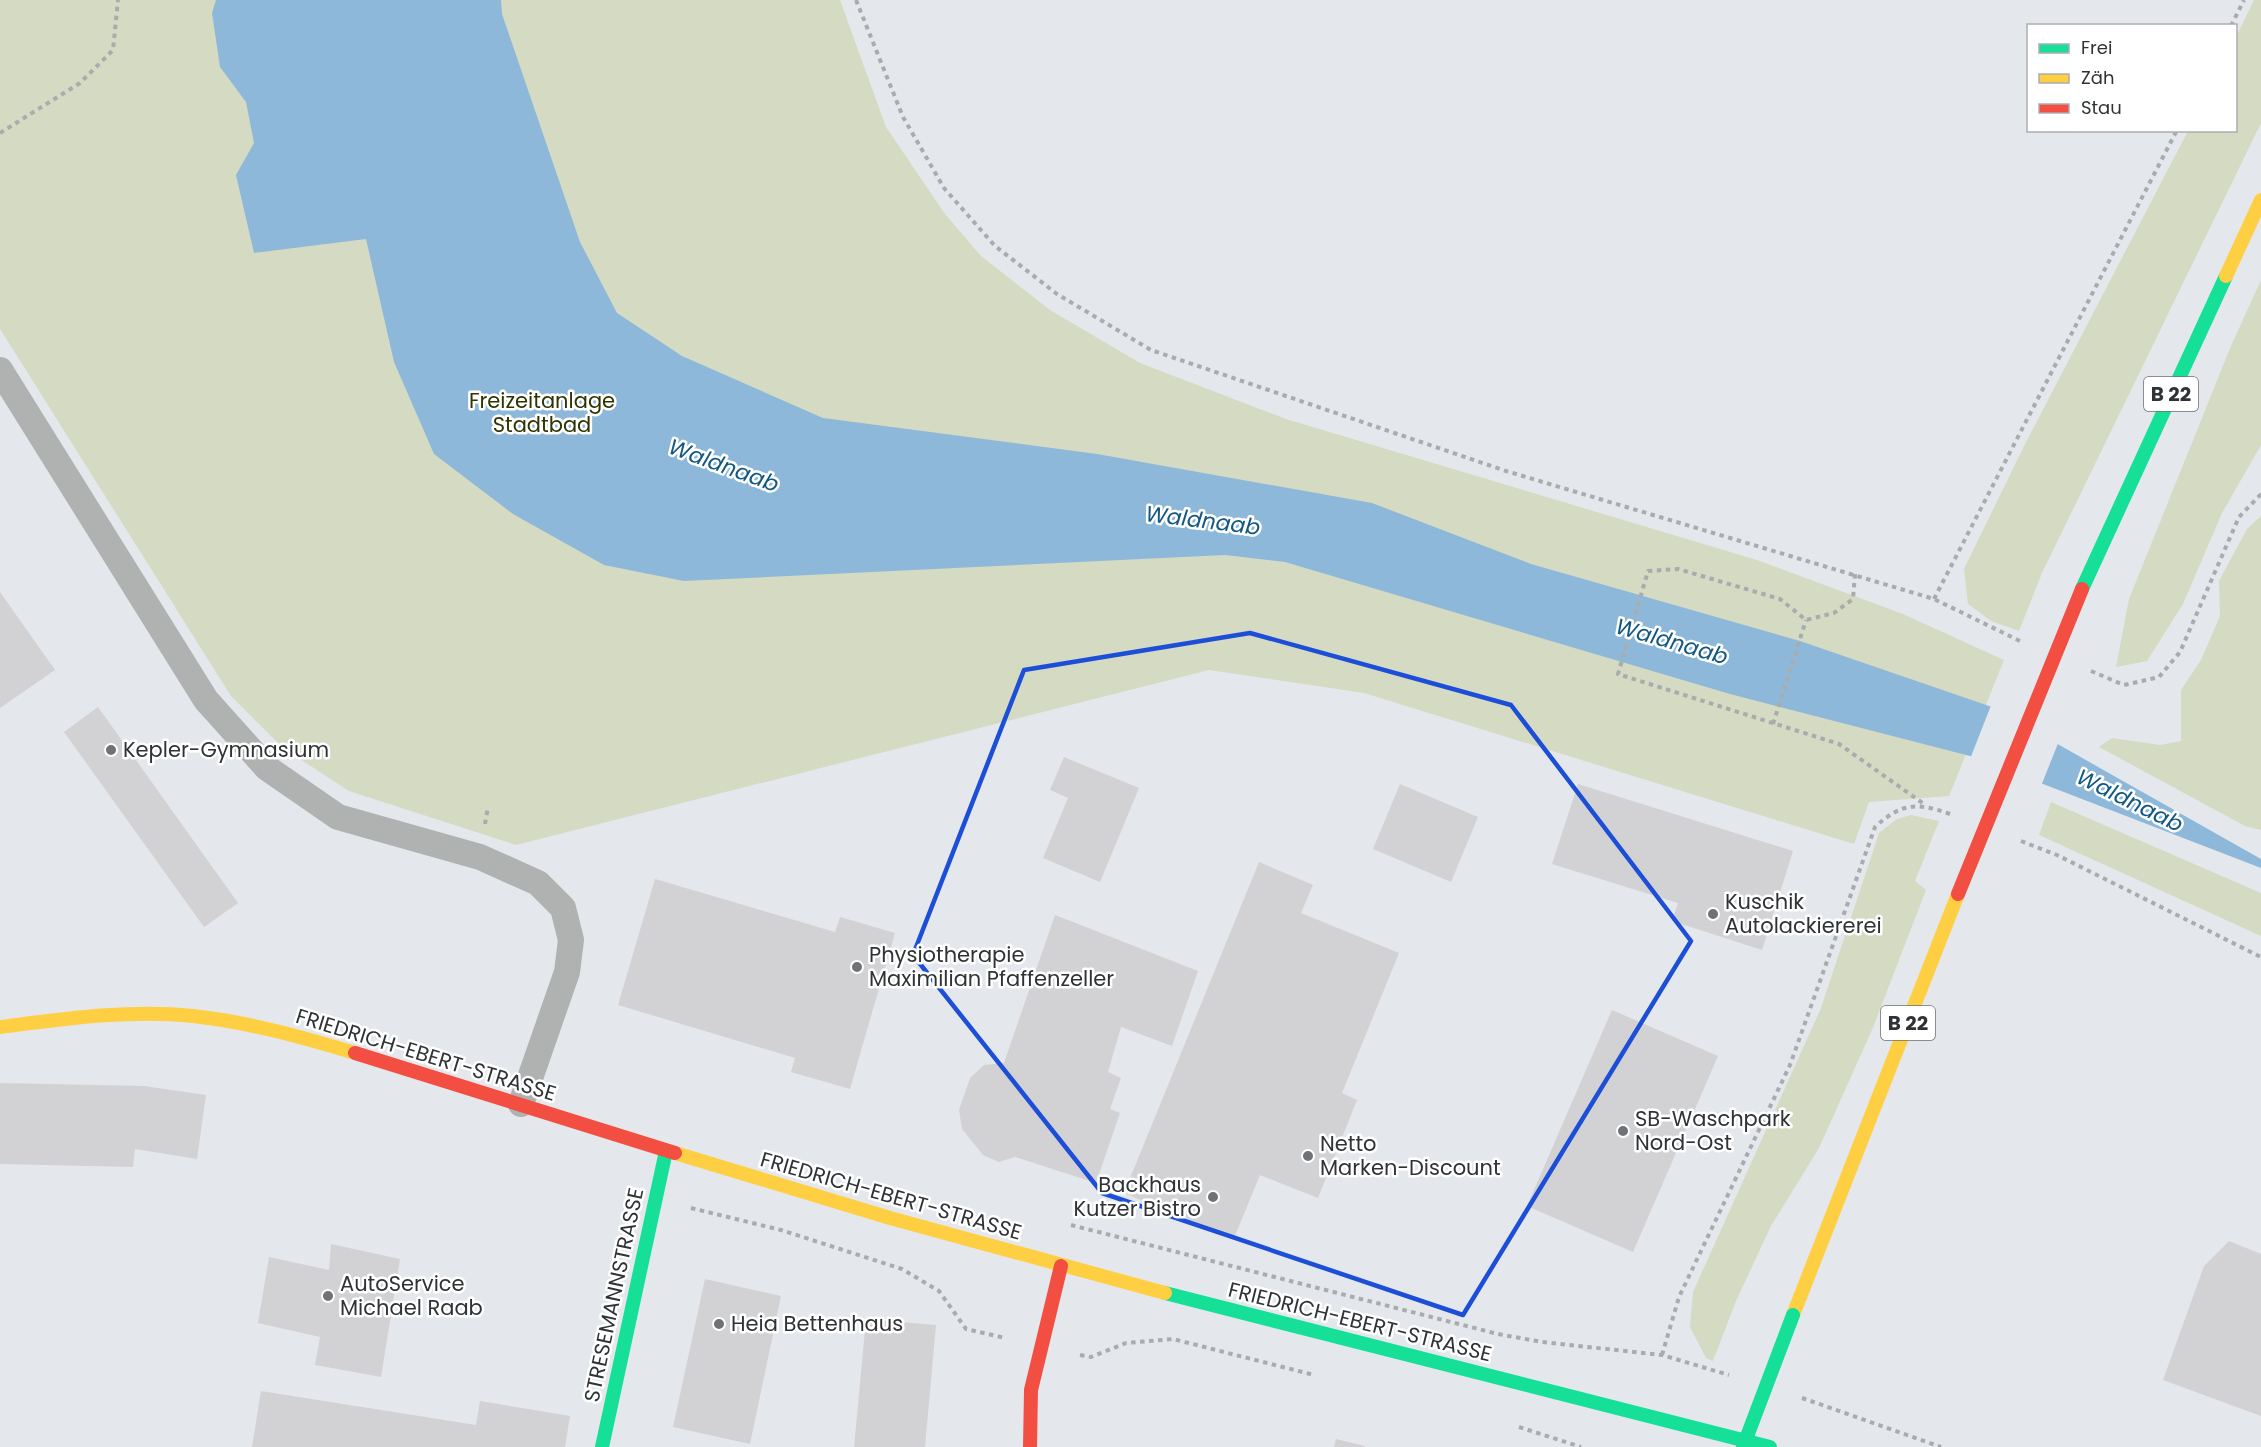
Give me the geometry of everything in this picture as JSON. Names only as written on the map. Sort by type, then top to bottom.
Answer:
[{"type":"main road","name":"B 22","points":[[1743,1447],[1792,1315],[1958,894],[2082,588],[2261,200]]},
{"type":"main road","name":"FRIEDRICH-EBERT-STRASSE","points":[[0,1028],[36,1022],[142,1015],[192,1016],[296,1035],[666,1151],[1061,1266],[1399,1356],[1770,1447]]},
{"type":"main road","name":"STRESEMANNSTRASSE","points":[[602,1447],[666,1151]]},
{"type":"main road","points":[[1030,1447],[1031,1390],[1061,1266]]},
{"type":"lane","points":[[0,370],[206,700],[267,768],[338,817],[480,857],[538,883],[563,908],[571,940],[567,972],[521,1104]]},
{"type":"path","points":[[0,133],[80,83],[113,50],[118,0]]},
{"type":"path","points":[[856,0],[903,117],[944,188],[996,246],[1030,273],[1057,294],[1151,350],[1506,471],[1934,599],[2028,644]]},
{"type":"path","points":[[2232,24],[2244,0]]},
{"type":"path","points":[[1934,599],[2176,132]]},
{"type":"path","points":[[2081,667],[2124,686],[2159,677],[2180,652],[2239,517],[2261,494]]},
{"type":"path","points":[[1806,620],[1780,599],[1678,569],[1648,570],[1618,674],[1839,744],[1924,804]]},
{"type":"path","points":[[1806,620],[1834,613],[1853,599],[1855,574]]},
{"type":"path","points":[[1773,724],[1806,620]]},
{"type":"path","points":[[656,1199],[781,1230],[902,1269],[939,1291],[966,1329],[1091,1357],[1126,1343],[1173,1339],[1324,1377]]},
{"type":"path","points":[[1066,1224],[1498,1334],[1542,1342],[1662,1355],[1739,1378]]},
{"type":"path","points":[[1793,1395],[1941,1447]]},
{"type":"path","points":[[1515,1426],[1581,1447]]},
{"type":"highlighted area","points":[[1250,633],[1511,705],[1691,941],[1463,1315],[1102,1193],[913,955],[1024,670]]},
{"type":"green space","name":"Freizeitanlage Stadtbad","points":[[0,0],[840,0],[886,127],[945,214],[981,256],[1050,310],[1140,363],[1286,419],[1757,560],[1903,614],[2004,660],[1949,796],[1869,802],[1854,844],[1364,693],[1209,670],[516,845],[349,791],[283,748],[231,696],[0,329]]},
{"type":"green space","points":[[2254,0],[2261,0],[2261,123],[2042,573],[2019,631],[1991,621],[1968,604],[1964,569],[2024,446],[2187,132],[2237,132],[2237,35]]},
{"type":"green space","points":[[2261,280],[2261,445],[2222,513],[2183,604],[2147,661],[2116,667],[2129,599],[2231,346]]},
{"type":"green space","points":[[2261,516],[2261,830],[2245,826],[2099,747],[2112,738],[2160,745],[2181,741],[2181,690],[2201,660],[2220,616],[2219,581],[2247,529]]},
{"type":"green space","points":[[2051,802],[2261,893],[2261,936],[2039,835]]},
{"type":"green space","points":[[1911,815],[1939,821],[1915,881],[1926,890],[1872,1030],[1819,1148],[1771,1226],[1736,1301],[1713,1361],[1706,1358],[1690,1327],[1693,1292],[1821,1008],[1879,833],[1897,819]]},
{"type":"water","name":"Waldnaab","points":[[216,0],[501,0],[502,14],[580,242],[617,313],[682,356],[823,418],[1097,454],[1372,503],[1531,564],[1800,641],[1992,707],[2261,859],[2261,868],[1970,756],[1730,694],[1285,562],[1225,555],[684,581],[604,565],[513,514],[434,454],[394,362],[366,239],[254,253],[236,175],[254,143],[246,102],[220,67],[212,13]]},
{"type":"pier","points":[[1992,703],[2059,741],[2041,786],[1970,759]]},
{"type":"building","points":[[0,592],[55,670],[0,708]]},
{"type":"building","points":[[98,707],[238,903],[204,927],[64,732]]},
{"type":"building","points":[[1064,757],[1139,788],[1100,882],[1043,858],[1068,798],[1050,790]]},
{"type":"building","points":[[1400,784],[1478,817],[1451,882],[1373,849]]},
{"type":"building","points":[[1578,784],[1793,851],[1762,950],[1672,921],[1678,903],[1552,864]]},
{"type":"building","points":[[1259,862],[1313,885],[1301,913],[1399,953],[1342,1093],[1357,1100],[1318,1198],[1260,1175],[1234,1238],[1124,1193]]},
{"type":"building","points":[[655,879],[835,932],[840,917],[895,933],[850,1089],[791,1072],[795,1058],[618,1005]]},
{"type":"building","points":[[1055,915],[1198,971],[1172,1046],[1121,1027],[1108,1072],[1121,1078],[1110,1109],[1120,1113],[1096,1183],[1015,1157],[999,1162],[983,1155],[962,1129],[959,1110],[970,1078],[984,1065],[1004,1063]]},
{"type":"building","name":"SB-Waschpark Nord-Ost","points":[[1612,1010],[1718,1056],[1633,1252],[1527,1206]]},
{"type":"building","points":[[0,1083],[144,1086],[206,1095],[197,1159],[135,1149],[133,1167],[0,1164]]},
{"type":"building","points":[[2229,1241],[2261,1254],[2261,1416],[2163,1380],[2204,1266]]},
{"type":"building","name":"AutoService Michael Raab","points":[[331,1244],[400,1259],[381,1377],[315,1365],[320,1337],[258,1323],[269,1257],[329,1270]]},
{"type":"building","points":[[705,1279],[781,1296],[750,1444],[673,1427]]},
{"type":"building","points":[[866,1319],[936,1325],[925,1447],[854,1447]]},
{"type":"building","points":[[261,1391],[476,1425],[480,1401],[570,1416],[565,1447],[252,1447]]},
{"type":"building","points":[[1336,1439],[1365,1446],[1365,1447],[1334,1447]]},
{"type":"traffic: fast","points":[[2082,589],[2226,276]]},
{"type":"traffic: fast","points":[[602,1447],[666,1151]]},
{"type":"traffic: fast","points":[[1165,1293],[1770,1447]]},
{"type":"traffic: fast","points":[[1743,1447],[1793,1315]]},
{"type":"traffic: slow","points":[[2226,276],[2261,200]]},
{"type":"traffic: slow","points":[[1793,1315],[1958,894]]},
{"type":"traffic: slow","points":[[0,1027],[120,1014],[169,1014],[254,1026],[355,1053]]},
{"type":"traffic: slow","points":[[675,1153],[890,1218],[1165,1293]]},
{"type":"traffic: jam","points":[[1958,894],[2082,589]]},
{"type":"traffic: jam","points":[[355,1053],[675,1153]]},
{"type":"traffic: jam","points":[[1030,1447],[1031,1390],[1061,1266]]},
{"type":"place","name":"Kepler-Gymnasium","points":[[111,750]]},
{"type":"place","name":"Kuschik Autolackiererei","points":[[1713,914]]},
{"type":"place","name":"Physiotherapie Maximilian Pfaffenzeller","points":[[857,967]]},
{"type":"place","name":"SB-Waschpark Nord-Ost","points":[[1623,1131]]},
{"type":"place","name":"Netto Marken-Discount","points":[[1308,1156]]},
{"type":"place","name":"Backhaus Kutzer Bistro","points":[[1213,1197]]},
{"type":"place","name":"AutoService Michael Raab","points":[[328,1296]]},
{"type":"place","name":"Heia Bettenhaus","points":[[719,1324]]}]
